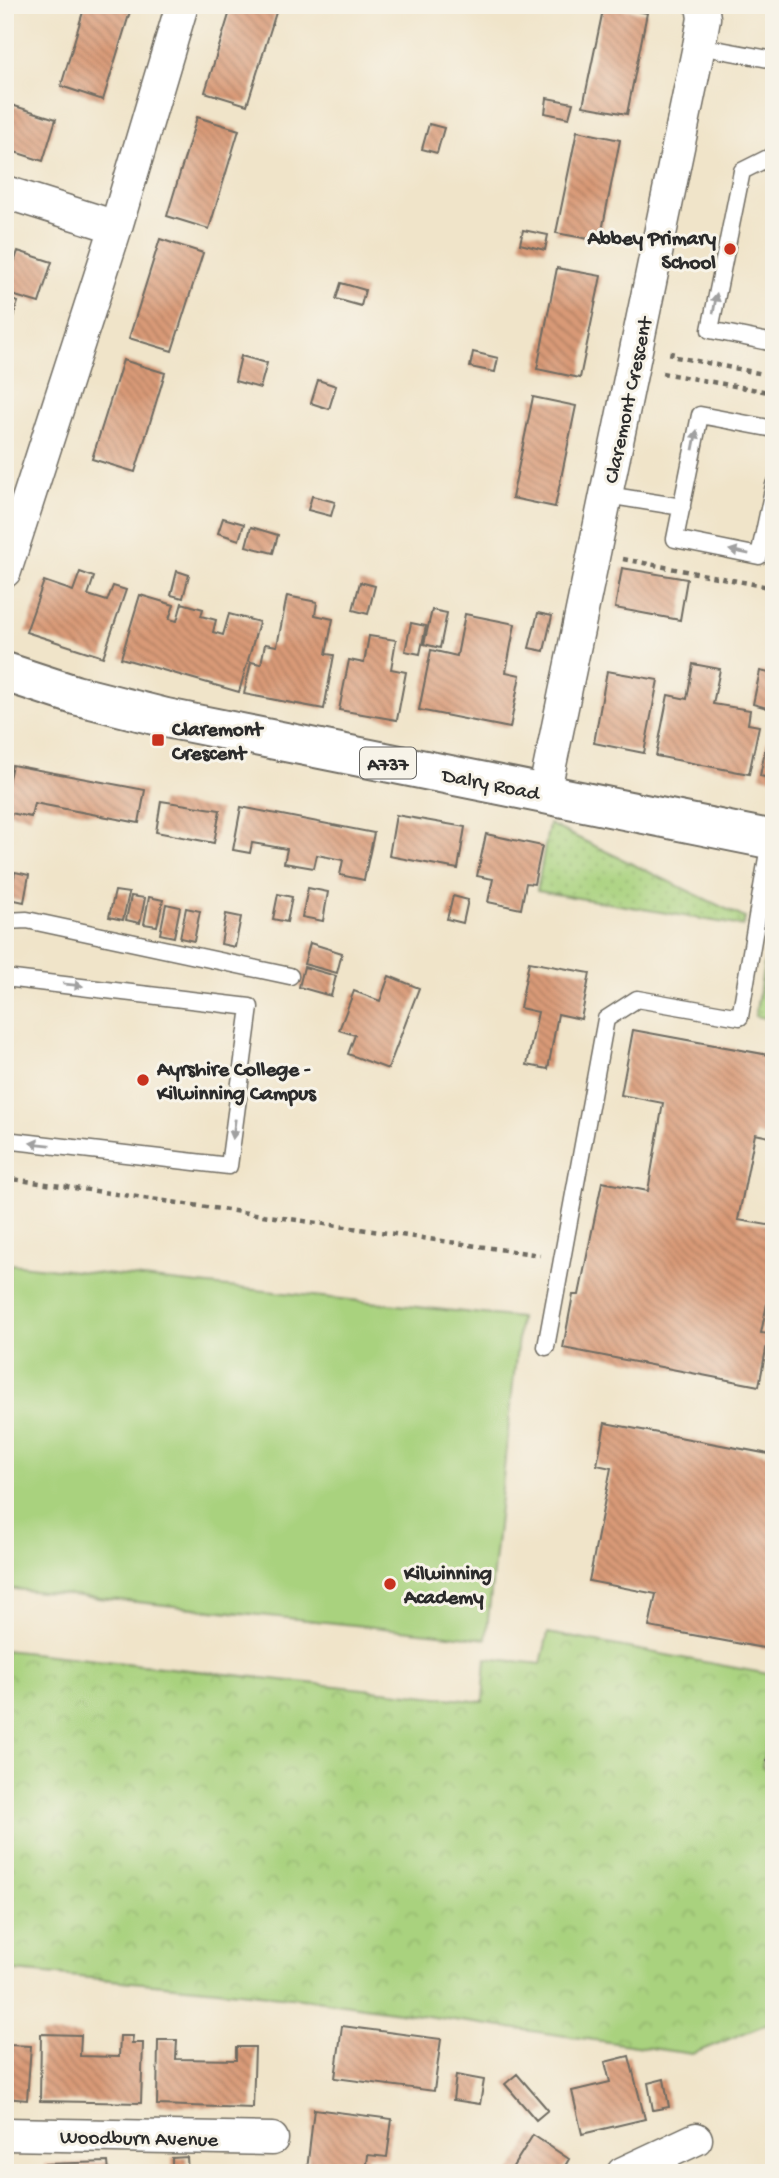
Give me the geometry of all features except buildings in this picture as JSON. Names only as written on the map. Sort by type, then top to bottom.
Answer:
[{"type":"highway","name":"Dalry Road","points":[[5,672],[75,695],[166,718],[772,840]]},
{"type":"street","points":[[5,571],[12,530],[116,227],[182,5]]},
{"type":"street","name":"Claremont Crescent","points":[[544,794],[699,46],[704,18],[702,5]]},
{"type":"street","points":[[5,192],[116,227]]},
{"type":"street","name":"Woodburn Avenue","points":[[5,2134],[272,2139]]},
{"type":"street","points":[[623,2173],[696,2139]]},
{"type":"lane","points":[[699,46],[774,60]]},
{"type":"lane","points":[[774,155],[742,171],[710,331],[774,343]]},
{"type":"lane","points":[[774,429],[700,415],[675,539],[759,556],[774,485]]},
{"type":"lane","points":[[607,495],[682,507]]},
{"type":"lane","points":[[546,1347],[606,1019],[637,999],[740,1017],[772,840]]},
{"type":"lane","points":[[5,921],[27,920],[290,976]]},
{"type":"lane","points":[[5,978],[250,1007],[229,1166],[5,1140]]},
{"type":"path","points":[[633,369],[774,393]]},
{"type":"path","points":[[595,554],[774,588]]},
{"type":"path","points":[[5,1178],[562,1258]]},
{"type":"green space","points":[[549,824],[745,918],[743,926],[537,891]]},
{"type":"green space","points":[[774,908],[774,1020],[755,1016]]},
{"type":"green space","points":[[10,1264],[520,1318],[486,1639],[5,1588],[5,1311]]},
{"type":"green space","points":[[548,1633],[774,1675],[774,1707],[762,1767],[774,1770],[774,2019],[692,2054],[301,1998],[5,1970],[5,1650],[483,1702],[486,1658],[541,1664]]},
{"type":"place","name":"Abbey Primary School","points":[[730,249]]},
{"type":"place","name":"Claremont Crescent","points":[[158,740]]},
{"type":"place","name":"Ayrshire College - Kilwinning Campus","points":[[143,1080]]},
{"type":"place","name":"Kilwinning Academy","points":[[390,1584]]}]
